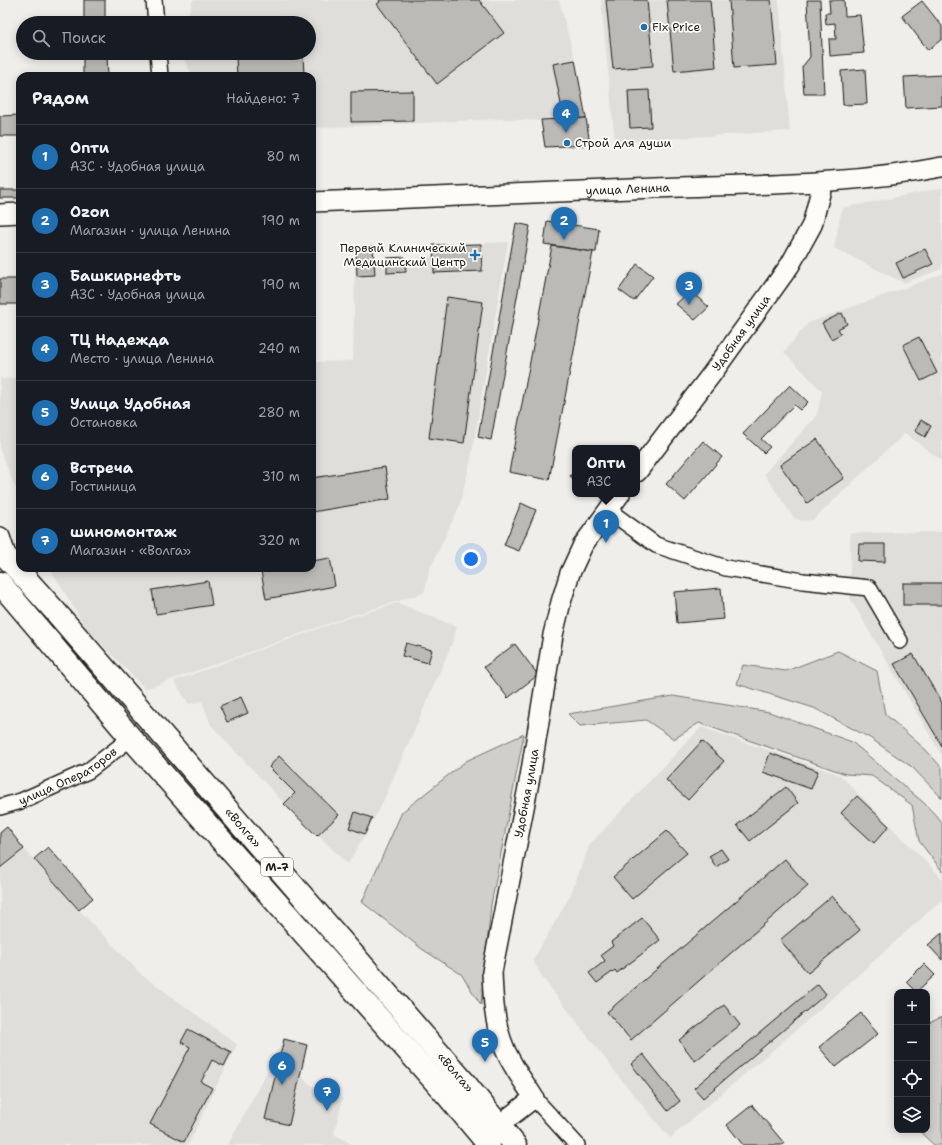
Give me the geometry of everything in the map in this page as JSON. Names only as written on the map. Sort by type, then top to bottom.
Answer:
[{"type":"highway","name":"«Волга»","points":[[4,554],[16,567]]},
{"type":"highway","name":"«Волга»","points":[[20,572],[458,1075],[486,1138]]},
{"type":"highway","name":"«Волга»","points":[[0,583],[131,738],[486,1138],[515,1145]]},
{"type":"main road","name":"улица Ленина","points":[[316,202],[584,190],[823,182],[870,178],[942,167]]},
{"type":"main road","name":"Удобная улица","points":[[640,468],[711,375],[790,265],[812,225],[823,182]]},
{"type":"main road","points":[[0,214],[16,213]]},
{"type":"main road","name":"Удобная улица","points":[[534,1098],[510,1059],[497,1028],[492,1002],[492,972],[528,784],[553,635],[561,602],[570,573],[583,545],[618,497]]},
{"type":"main road","points":[[0,537],[4,554]]},
{"type":"main road","points":[[486,1138],[534,1098]]},
{"type":"street","points":[[154,0],[155,16]]},
{"type":"street","points":[[159,60],[160,72]]},
{"type":"street","points":[[608,510],[656,545],[726,568],[803,581],[869,588],[900,641]]},
{"type":"street","name":"улица Операторов","points":[[0,807],[21,801],[88,771],[131,738]]},
{"type":"street","points":[[534,1098],[577,1145]]},
{"type":"shaded area","points":[[193,0],[559,0],[575,60],[586,118],[541,121],[501,119],[316,128],[316,72],[191,72],[184,60],[316,60],[316,16],[187,16]]},
{"type":"shaded area","points":[[601,0],[779,0],[790,131],[615,142]]},
{"type":"shaded area","points":[[942,188],[942,269],[904,283],[834,248],[842,208]]},
{"type":"shaded area","points":[[508,242],[471,459],[459,507],[430,569],[424,593],[347,617],[145,689],[86,628],[52,572],[316,572],[316,362],[353,361],[355,260],[433,257],[433,245]]},
{"type":"shaded area","points":[[942,274],[942,461],[905,433],[813,520],[803,521],[794,518],[764,474],[817,415],[822,391],[784,352],[808,323]]},
{"type":"shaded area","points":[[16,378],[16,489],[0,450],[0,379]]},
{"type":"shaded area","points":[[942,532],[942,756],[850,598],[850,533]]},
{"type":"shaded area","points":[[398,603],[457,627],[451,646],[381,806],[348,864],[280,799],[211,725],[202,701],[189,704],[174,681],[348,618]]},
{"type":"shaded area","points":[[838,651],[877,671],[885,714],[926,750],[942,768],[942,798],[912,767],[870,738],[814,708],[737,684],[743,665],[786,671]]},
{"type":"shaded area","points":[[673,696],[769,712],[852,742],[924,803],[942,822],[942,871],[919,841],[912,805],[872,776],[846,774],[699,723],[674,739],[646,720],[580,726],[568,714]]},
{"type":"shaded area","points":[[701,727],[840,775],[942,878],[942,900],[810,1018],[670,1138],[623,1082],[542,977],[533,960],[570,896],[590,844]]},
{"type":"shaded area","points":[[524,734],[491,905],[481,1005],[461,974],[422,949],[362,902],[402,812],[466,761]]},
{"type":"shaded area","points":[[7,827],[24,849],[79,910],[142,975],[237,1044],[188,1145],[0,1145],[0,831]]},
{"type":"shaded area","points":[[942,1017],[942,1145],[934,1145],[921,1133],[930,1133],[930,1023]]},
{"type":"shaded area","points":[[284,1039],[307,1045],[300,1076],[324,1095],[343,1098],[334,1134],[353,1145],[228,1145]]},
{"type":"building","points":[[84,0],[105,0],[105,16],[84,16]]},
{"type":"building","points":[[379,0],[479,0],[504,33],[437,84],[377,4],[380,2]]},
{"type":"building","points":[[606,0],[647,0],[653,66],[613,69]]},
{"type":"building","points":[[667,0],[710,0],[716,67],[674,71]]},
{"type":"building","points":[[729,0],[771,0],[777,65],[734,68]]},
{"type":"building","points":[[807,0],[820,0],[824,94],[804,94],[802,67],[810,57]]},
{"type":"building","points":[[829,0],[844,0],[845,16],[860,15],[864,53],[830,56],[829,39],[836,39],[835,23],[826,24],[825,13],[830,13]]},
{"type":"building","points":[[922,1],[942,26],[942,39],[928,50],[902,16]]},
{"type":"building","points":[[83,60],[107,60],[108,72],[83,72]]},
{"type":"building","points":[[236,60],[303,60],[304,72],[237,72]]},
{"type":"building","points":[[575,60],[586,118],[564,119],[553,64]]},
{"type":"building","points":[[865,69],[867,104],[843,105],[841,71]]},
{"type":"building","points":[[942,75],[942,106],[906,108],[904,77]]},
{"type":"building","points":[[649,90],[651,127],[630,128],[628,91]]},
{"type":"building","points":[[413,91],[413,121],[351,122],[351,92]]},
{"type":"building","points":[[16,115],[16,136],[0,136],[0,116]]},
{"type":"building","points":[[586,118],[590,145],[545,147],[541,120]]},
{"type":"building","points":[[0,190],[16,190],[16,198],[0,198]]},
{"type":"building","points":[[547,221],[599,229],[596,252],[544,244]]},
{"type":"building","points":[[516,223],[530,226],[491,440],[478,437]]},
{"type":"building","points":[[481,244],[482,271],[434,273],[433,245]]},
{"type":"building","points":[[373,246],[375,275],[357,276],[356,247]]},
{"type":"building","points":[[552,246],[593,252],[549,480],[509,472]]},
{"type":"building","points":[[925,249],[933,264],[903,278],[896,263]]},
{"type":"building","points":[[405,257],[406,272],[387,273],[387,258]]},
{"type":"building","points":[[637,264],[653,276],[634,301],[619,290]]},
{"type":"building","points":[[0,279],[16,279],[16,304],[0,304]]},
{"type":"building","points":[[690,291],[709,307],[695,320],[676,304]]},
{"type":"building","points":[[447,297],[483,302],[464,443],[429,438]]},
{"type":"building","points":[[842,313],[847,324],[838,329],[841,334],[831,339],[822,323]]},
{"type":"building","points":[[919,337],[937,373],[921,381],[903,345]]},
{"type":"building","points":[[790,385],[808,402],[800,410],[794,405],[761,439],[770,447],[764,453],[743,434]]},
{"type":"building","points":[[921,420],[931,426],[925,437],[915,431]]},
{"type":"building","points":[[817,439],[844,478],[807,503],[780,465]]},
{"type":"building","points":[[703,441],[722,457],[685,501],[666,484]]},
{"type":"building","points":[[385,467],[390,499],[316,511],[316,477]]},
{"type":"building","points":[[521,503],[536,510],[519,551],[504,545]]},
{"type":"building","points":[[859,544],[885,544],[885,562],[858,561]]},
{"type":"building","points":[[330,558],[335,586],[266,599],[261,572],[316,572],[316,560]]},
{"type":"building","points":[[208,581],[212,605],[156,614],[152,590]]},
{"type":"building","points":[[903,583],[942,583],[942,605],[903,605]]},
{"type":"building","points":[[721,588],[724,619],[677,623],[674,592]]},
{"type":"building","points":[[406,643],[432,650],[428,663],[402,656]]},
{"type":"building","points":[[515,644],[538,675],[508,698],[484,667]]},
{"type":"building","points":[[913,654],[942,703],[942,746],[894,664]]},
{"type":"building","points":[[241,697],[248,713],[227,722],[220,706]]},
{"type":"building","points":[[702,741],[724,761],[688,800],[666,780]]},
{"type":"building","points":[[770,753],[818,771],[811,789],[763,772]]},
{"type":"building","points":[[279,756],[339,815],[317,836],[284,804],[295,793],[269,767]]},
{"type":"building","points":[[786,787],[798,803],[750,841],[737,825]]},
{"type":"building","points":[[857,796],[889,826],[874,843],[841,813]]},
{"type":"building","points":[[355,812],[372,818],[365,834],[349,828]]},
{"type":"building","points":[[7,827],[24,849],[0,868],[0,833]]},
{"type":"building","points":[[667,831],[687,853],[632,899],[613,877]]},
{"type":"building","points":[[48,847],[93,898],[79,910],[34,859]]},
{"type":"building","points":[[721,849],[728,859],[716,867],[709,856]]},
{"type":"building","points":[[785,859],[808,886],[631,1040],[607,1012]]},
{"type":"building","points":[[832,896],[860,930],[808,973],[780,940]]},
{"type":"building","points":[[642,918],[660,940],[617,973],[615,970],[597,983],[589,973],[605,961],[601,955],[613,946],[611,942]]},
{"type":"building","points":[[942,933],[942,960],[928,945]]},
{"type":"building","points":[[924,964],[935,975],[919,989],[913,989],[906,982]]},
{"type":"building","points":[[818,984],[826,994],[703,1098],[694,1088]]},
{"type":"building","points":[[724,1005],[740,1025],[695,1061],[679,1040]]},
{"type":"building","points":[[861,1013],[878,1034],[836,1067],[819,1047]]},
{"type":"building","points":[[188,1029],[231,1052],[224,1066],[212,1060],[201,1082],[212,1088],[184,1142],[150,1124],[190,1047],[181,1042]]},
{"type":"building","points":[[284,1039],[307,1045],[289,1125],[265,1119]]},
{"type":"building","points":[[643,1054],[680,1101],[668,1111],[631,1064]]},
{"type":"building","points":[[752,1105],[784,1143],[782,1145],[743,1145],[727,1125]]},
{"type":"place","name":"Fix Price","points":[[644,27]]},
{"type":"place","name":"ТЦ Надежда","points":[[566,133]]},
{"type":"place","name":"Строй для души","points":[[567,143]]},
{"type":"place","name":"Ozon","points":[[564,240]]},
{"type":"place","name":"Первый Клинический Медицинский Центр","points":[[475,255]]},
{"type":"place","name":"Башкирнефть","points":[[689,305]]},
{"type":"place","name":"Опти","points":[[606,543]]},
{"type":"place","name":"Улица Удобная","points":[[485,1062]]},
{"type":"place","name":"Встреча","points":[[282,1085]]},
{"type":"place","name":"шиномонтаж","points":[[327,1111]]}]
